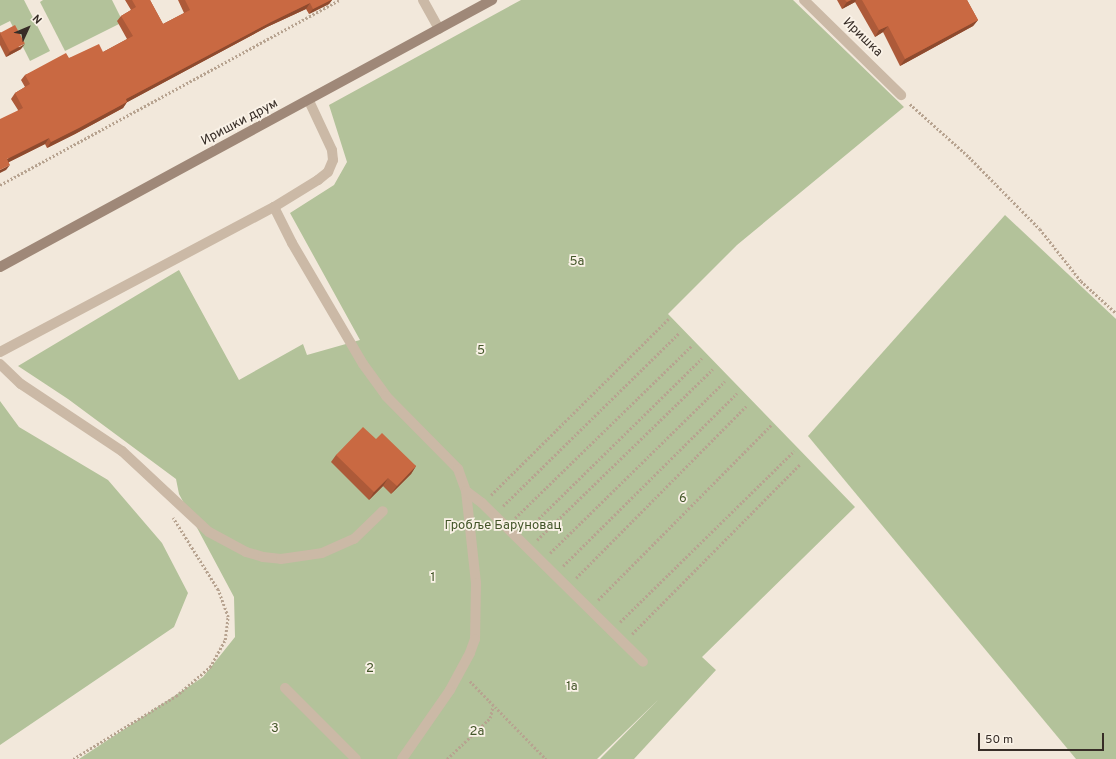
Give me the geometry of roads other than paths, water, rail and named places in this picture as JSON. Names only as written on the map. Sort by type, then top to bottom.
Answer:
[{"type":"street","points":[[424,0],[439,29]]},
{"type":"street","name":"Иришки друм","points":[[0,267],[309,101],[492,0]]},
{"type":"street","name":"Иришка","points":[[804,0],[901,95]]},
{"type":"street","points":[[0,352],[274,207],[318,180],[328,172],[333,160],[326,134],[309,101]]},
{"type":"street","points":[[274,207],[292,243],[363,364],[386,396],[458,469],[466,491],[476,583],[477,625],[470,653],[461,672],[402,759]]},
{"type":"street","points":[[0,364],[21,384],[122,451],[167,495],[209,532],[246,552],[269,558],[302,557],[339,547],[354,539],[383,511]]},
{"type":"street","points":[[466,491],[482,503],[643,662]]},
{"type":"street","points":[[285,688],[356,759]]},
{"type":"park label","name":"5a","points":[[577,262]]},
{"type":"park label","name":"5","points":[[481,351]]},
{"type":"park label","name":"6","points":[[683,499]]},
{"type":"park label","name":"Гробље Баруновац","points":[[503,526]]},
{"type":"park label","name":"1","points":[[433,578]]},
{"type":"park label","name":"2","points":[[370,669]]},
{"type":"park label","name":"1a","points":[[572,687]]},
{"type":"park label","name":"3","points":[[275,729]]},
{"type":"park label","name":"2a","points":[[477,732]]}]
